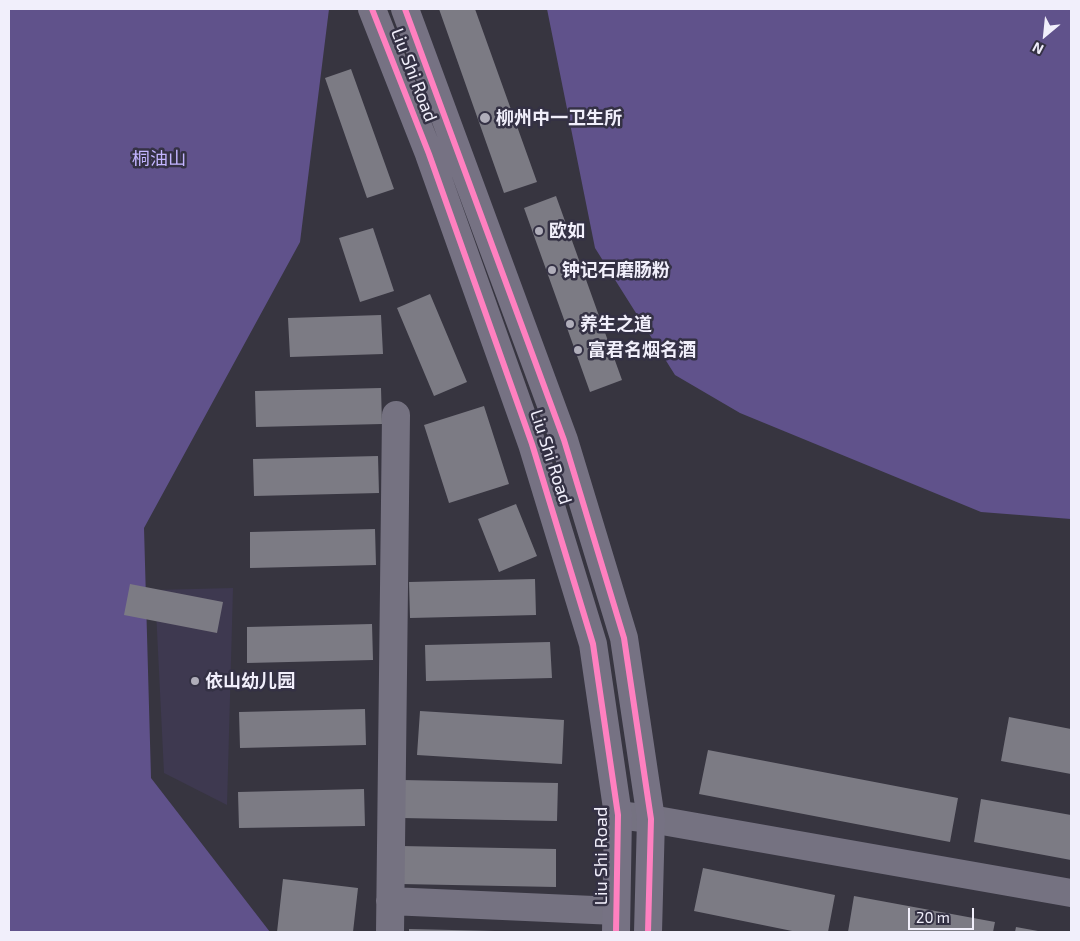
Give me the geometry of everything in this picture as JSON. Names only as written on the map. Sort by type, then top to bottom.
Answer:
[{"type":"main road","name":"Liu Shi Road","points":[[372,9],[428,154],[538,463],[593,644],[618,815],[616,922]]},
{"type":"main road","name":"Liu Shi Road","points":[[405,9],[567,450],[624,638],[651,819],[648,932]]},
{"type":"street","points":[[390,932],[396,415]]},
{"type":"street","points":[[618,815],[651,819],[1071,893]]},
{"type":"street","points":[[390,901],[616,922]]},
{"type":"shaded area","name":"依山幼儿园","points":[[233,588],[227,805],[164,773],[155,590]]},
{"type":"green space","name":"桐油山","points":[[9,9],[329,9],[300,242],[144,528],[151,778],[270,932],[9,932]]},
{"type":"green space","points":[[547,9],[1071,9],[1071,519],[981,512],[740,413],[675,375],[595,248]]},
{"type":"building","points":[[439,9],[475,9],[537,182],[504,193]]},
{"type":"building","points":[[351,69],[394,189],[367,198],[325,78]]},
{"type":"building","points":[[556,196],[622,380],[590,392],[524,208]]},
{"type":"building","points":[[373,228],[394,291],[360,302],[339,238]]},
{"type":"building","points":[[430,294],[467,382],[434,396],[397,308]]},
{"type":"building","points":[[381,315],[383,354],[290,357],[288,318]]},
{"type":"building","points":[[381,388],[382,424],[256,427],[255,391]]},
{"type":"building","points":[[484,406],[509,484],[449,503],[424,425]]},
{"type":"building","points":[[378,456],[379,493],[254,496],[253,459]]},
{"type":"building","points":[[516,504],[537,556],[499,572],[478,519]]},
{"type":"building","points":[[375,529],[376,565],[250,568],[250,532]]},
{"type":"building","points":[[535,579],[536,615],[410,618],[409,582]]},
{"type":"building","points":[[130,584],[223,602],[217,633],[124,615]]},
{"type":"building","points":[[372,624],[373,660],[247,663],[247,627]]},
{"type":"building","points":[[550,642],[552,678],[426,681],[425,645]]},
{"type":"building","points":[[365,709],[366,745],[240,748],[239,712]]},
{"type":"building","points":[[420,711],[564,720],[562,764],[417,755]]},
{"type":"building","points":[[1009,717],[1071,729],[1071,774],[1001,761]]},
{"type":"building","points":[[708,750],[958,798],[950,842],[699,794]]},
{"type":"building","points":[[402,780],[558,783],[557,821],[402,818]]},
{"type":"building","points":[[364,789],[365,826],[239,828],[238,792]]},
{"type":"building","points":[[981,799],[1071,815],[1071,860],[974,842]]},
{"type":"building","points":[[401,846],[556,849],[556,887],[400,884]]},
{"type":"building","points":[[703,868],[835,895],[828,932],[797,932],[694,911]]},
{"type":"building","points":[[283,879],[358,888],[353,932],[277,932]]},
{"type":"building","points":[[854,896],[995,922],[993,932],[848,932]]},
{"type":"building","points":[[1016,927],[1038,931],[1038,932],[1015,932]]},
{"type":"building","points":[[409,929],[495,931],[495,932],[409,932]]},
{"type":"cycle path","points":[[372,9],[429,154],[532,444],[593,644],[618,815],[616,932]]},
{"type":"cycle path","points":[[405,9],[564,440],[624,638],[651,819],[648,932]]},
{"type":"place","name":"柳州中一卫生所","points":[[485,118]]},
{"type":"place","name":"欧如","points":[[539,231]]},
{"type":"place","name":"钟记石磨肠粉","points":[[552,270]]},
{"type":"place","name":"养生之道","points":[[570,324]]},
{"type":"place","name":"富君名烟名酒","points":[[578,350]]},
{"type":"place","name":"依山幼儿园","points":[[195,681]]}]
